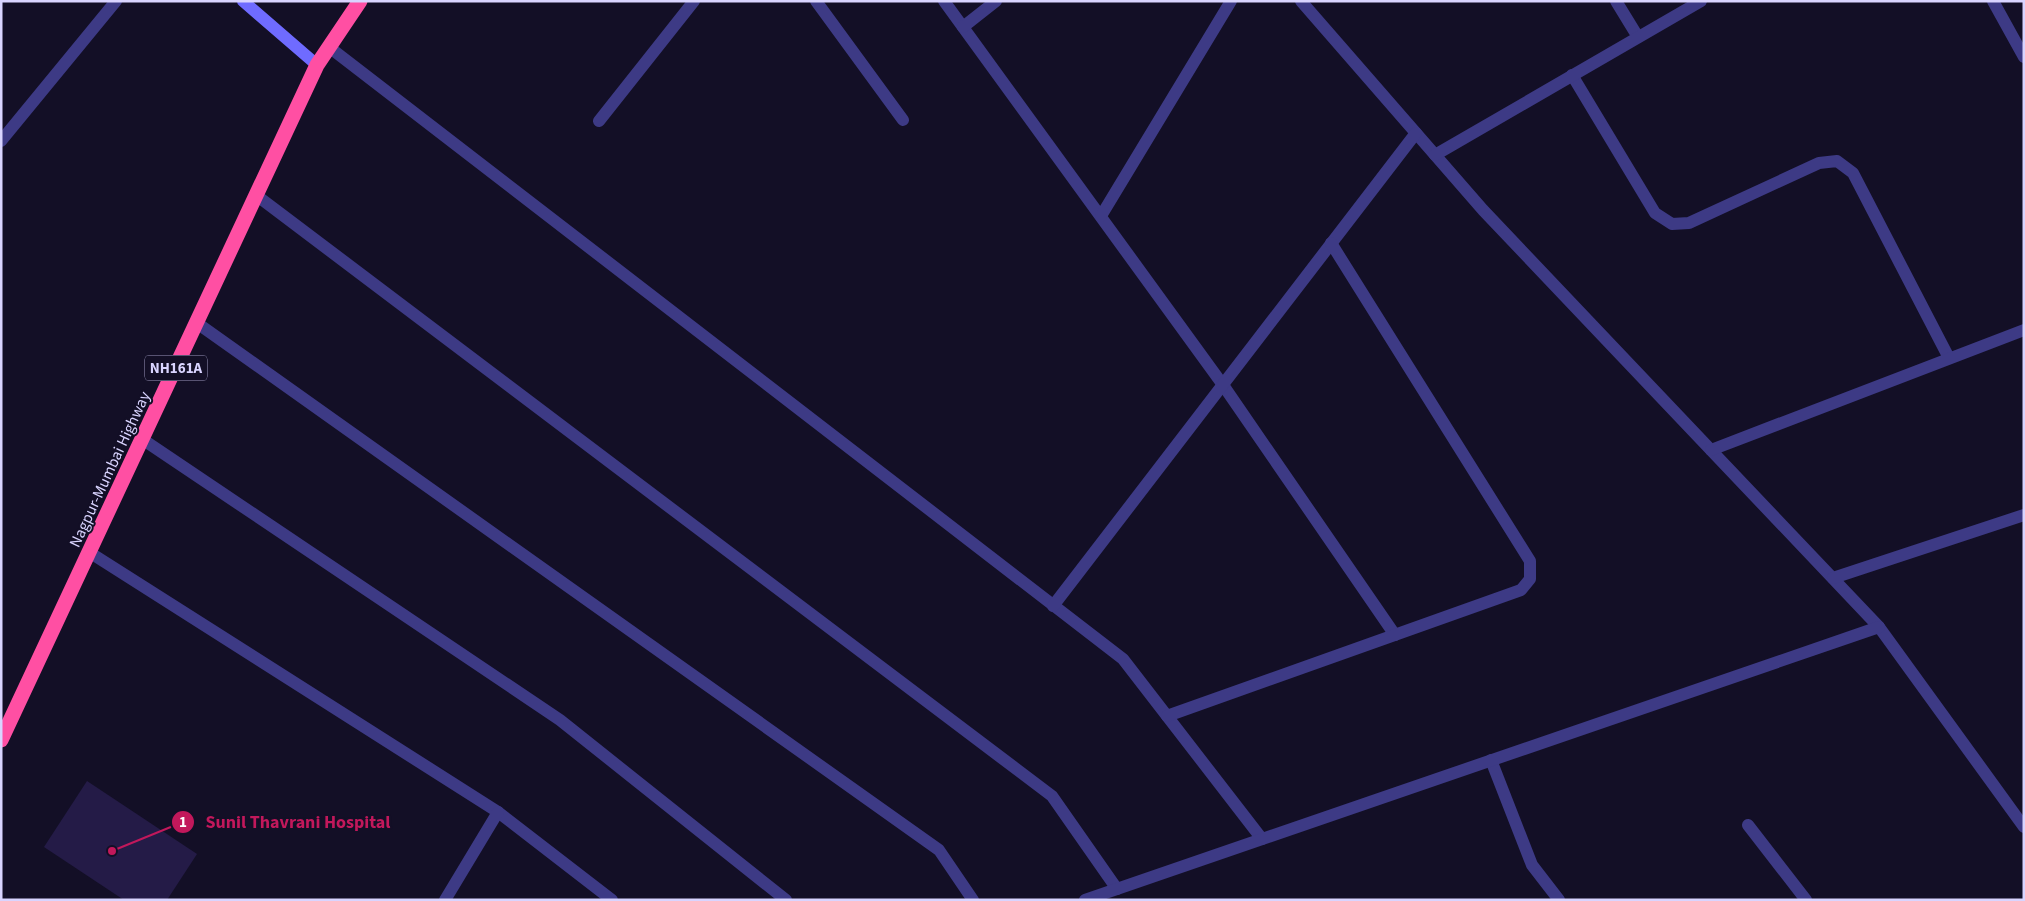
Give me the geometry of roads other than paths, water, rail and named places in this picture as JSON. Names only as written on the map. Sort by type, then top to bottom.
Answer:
[{"type":"highway","name":"Nagpur-Mumbai Highway","points":[[1,740],[317,65],[360,1]]},
{"type":"street","points":[[1,140],[116,1]]},
{"type":"street","points":[[243,1],[317,65]]},
{"type":"street","points":[[599,121],[694,1]]},
{"type":"street","points":[[816,1],[903,120]]},
{"type":"street","points":[[944,1],[1223,385],[1395,635]]},
{"type":"street","points":[[963,27],[996,1]]},
{"type":"street","points":[[1101,216],[1231,1]]},
{"type":"street","points":[[1301,1],[1483,210],[1879,627],[2024,827]]},
{"type":"street","points":[[1616,1],[1638,37]]},
{"type":"street","points":[[1435,155],[1701,1]]},
{"type":"street","points":[[1993,1],[2024,57]]},
{"type":"street","points":[[329,47],[1123,659],[1262,839]]},
{"type":"street","points":[[1572,75],[1655,213],[1672,224],[1690,223],[1819,163],[1837,160],[1853,173],[1949,358]]},
{"type":"street","points":[[1053,606],[1416,133]]},
{"type":"street","points":[[256,195],[1052,796],[1117,889]]},
{"type":"street","points":[[1167,716],[1521,590],[1530,579],[1530,561],[1331,244]]},
{"type":"street","points":[[197,323],[939,850],[973,900]]},
{"type":"street","points":[[1711,450],[2024,330]]},
{"type":"street","points":[[142,439],[560,720],[786,900]]},
{"type":"street","points":[[1832,578],[2024,515]]},
{"type":"street","points":[[89,552],[498,812],[612,900]]},
{"type":"street","points":[[1085,900],[1879,627]]},
{"type":"street","points":[[1491,760],[1532,866],[1559,900]]},
{"type":"street","points":[[445,900],[498,812]]},
{"type":"street","points":[[1748,825],[1806,900]]},
{"type":"place","name":"Sunil Thavrani Hospital","points":[[112,851]]}]
